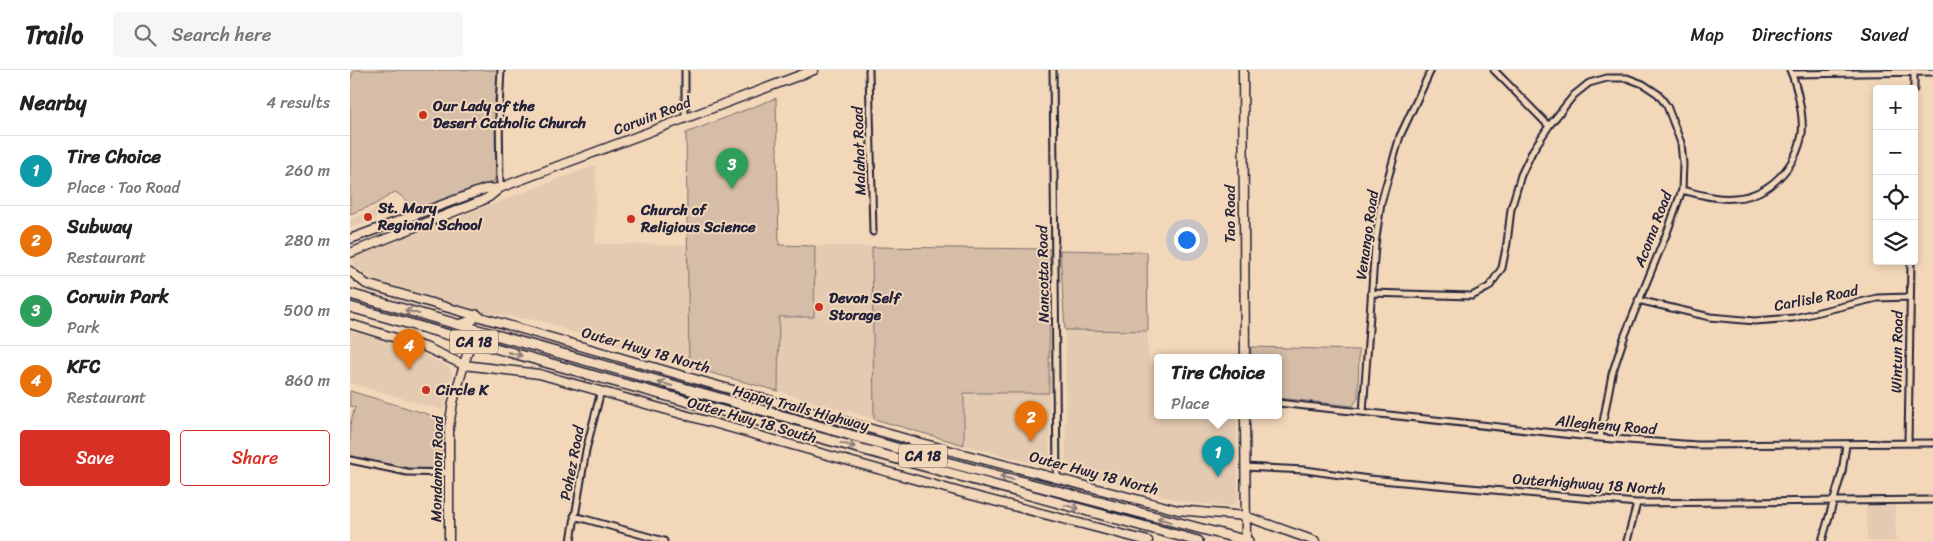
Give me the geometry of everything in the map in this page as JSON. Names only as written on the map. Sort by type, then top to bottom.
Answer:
[{"type":"main road","name":"Happy Trails Highway","points":[[350,294],[937,460],[1246,541]]},
{"type":"main road","name":"Happy Trails Highway","points":[[350,307],[1198,541]]},
{"type":"main road","points":[[459,325],[469,322],[477,315]]},
{"type":"main road","points":[[471,341],[481,336],[538,348]]},
{"type":"street","points":[[500,188],[499,108],[502,70]]},
{"type":"street","points":[[685,70],[685,119]]},
{"type":"street","name":"Corwin Road","points":[[350,240],[485,190],[500,188],[814,70]]},
{"type":"street","name":"Malahat Road","points":[[869,70],[874,232]]},
{"type":"street","name":"Nancotta Road","points":[[1053,70],[1057,477]]},
{"type":"street","name":"Tao Road","points":[[1243,70],[1244,354]]},
{"type":"street","name":"Venango Road","points":[[1362,412],[1375,245],[1381,203],[1400,136],[1430,70]]},
{"type":"street","points":[[1494,70],[1548,126]]},
{"type":"street","points":[[1914,71],[1914,85]]},
{"type":"street","points":[[1682,190],[1711,197],[1734,198],[1753,195],[1771,185],[1784,173],[1796,153],[1802,133],[1801,113],[1791,72],[1933,72]]},
{"type":"street","name":"Acoma Road","points":[[1371,292],[1472,296],[1489,287],[1502,268],[1511,209],[1521,175],[1533,150],[1548,126],[1574,95],[1589,84],[1607,78],[1627,78],[1643,84],[1658,94],[1667,106],[1675,124],[1681,144],[1683,164],[1682,190],[1668,230],[1638,300],[1612,374],[1600,438]]},
{"type":"street","name":"Corwin Road","points":[[350,253],[481,201],[500,188]]},
{"type":"street","name":"Wintun Road","points":[[1908,443],[1911,265]]},
{"type":"street","name":"Outer Hwy 18 North","points":[[350,271],[366,284],[736,391],[1178,510],[1246,516],[1315,541]]},
{"type":"street","name":"Carlisle Road","points":[[1638,300],[1710,317],[1755,320],[1794,318],[1877,298],[1910,297]]},
{"type":"street","name":"Outer Hwy 18 South","points":[[350,324],[425,347],[464,365],[540,374],[963,493],[1148,541]]},
{"type":"street","name":"Mondamon Road","points":[[449,541],[450,422],[453,402],[471,341]]},
{"type":"street","name":"Pohez Road","points":[[571,541],[586,450],[601,391]]},
{"type":"street","name":"Allegheny Road","points":[[1282,403],[1600,438],[1697,445],[1933,444]]},
{"type":"street","points":[[1245,419],[1246,541]]},
{"type":"street","points":[[1822,541],[1842,472],[1846,445]]},
{"type":"street","points":[[350,460],[407,472],[449,473]]},
{"type":"street","name":"Outerhighway 18 North","points":[[1245,467],[1305,470],[1369,479],[1637,503],[1933,500]]},
{"type":"street","points":[[1627,541],[1637,503]]},
{"type":"street","points":[[574,516],[664,541]]},
{"type":"shaded area","points":[[354,70],[498,70],[495,99],[496,175],[494,181],[416,212],[395,192],[374,205],[350,214],[350,80]]},
{"type":"shaded area","points":[[776,98],[779,245],[815,246],[814,317],[779,317],[778,391],[689,367],[686,133]]},
{"type":"shaded area","points":[[596,165],[595,244],[688,245],[689,367],[569,331],[547,322],[477,311],[371,278],[353,265],[352,257]]},
{"type":"shaded area","name":"St. Mary Regional School","points":[[381,203],[389,206],[374,219],[350,228],[350,220],[372,211]]},
{"type":"shaded area","points":[[815,246],[872,247],[874,419],[778,391],[779,317],[814,317]]},
{"type":"shaded area","points":[[872,247],[1050,249],[1049,393],[964,393],[964,445],[874,419]]},
{"type":"shaded area","points":[[1060,250],[1147,252],[1148,331],[1065,330]]},
{"type":"shaded area","points":[[1065,330],[1148,331],[1148,364],[1154,364],[1154,419],[1236,419],[1238,501],[1230,507],[1186,502],[1072,472],[1066,463]]},
{"type":"shaded area","points":[[350,331],[417,350],[449,368],[452,377],[443,410],[350,383]]},
{"type":"shaded area","points":[[1251,347],[1359,350],[1358,398],[1353,406],[1282,398],[1282,354],[1251,354]]},
{"type":"shaded area","points":[[350,391],[444,419],[443,464],[437,469],[406,469],[350,455],[350,424],[355,407],[350,406]]},
{"type":"shaded area","points":[[963,393],[1049,393],[1050,465],[1047,467],[964,445]]},
{"type":"shaded area","points":[[1866,505],[1895,505],[1896,541],[1867,541]]},
{"type":"place","name":"Our Lady of the Desert Catholic Church","points":[[423,115]]},
{"type":"place","name":"Corwin Park","points":[[732,189]]},
{"type":"place","name":"St. Mary Regional School","points":[[368,217]]},
{"type":"place","name":"Church of Religious Science","points":[[631,219]]},
{"type":"place","name":"Devon Self Storage","points":[[819,307]]},
{"type":"place","name":"KFC","points":[[409,370]]},
{"type":"place","name":"Circle K","points":[[426,390]]},
{"type":"place","name":"Subway","points":[[1031,442]]},
{"type":"place","name":"Tire Choice","points":[[1218,477]]}]
